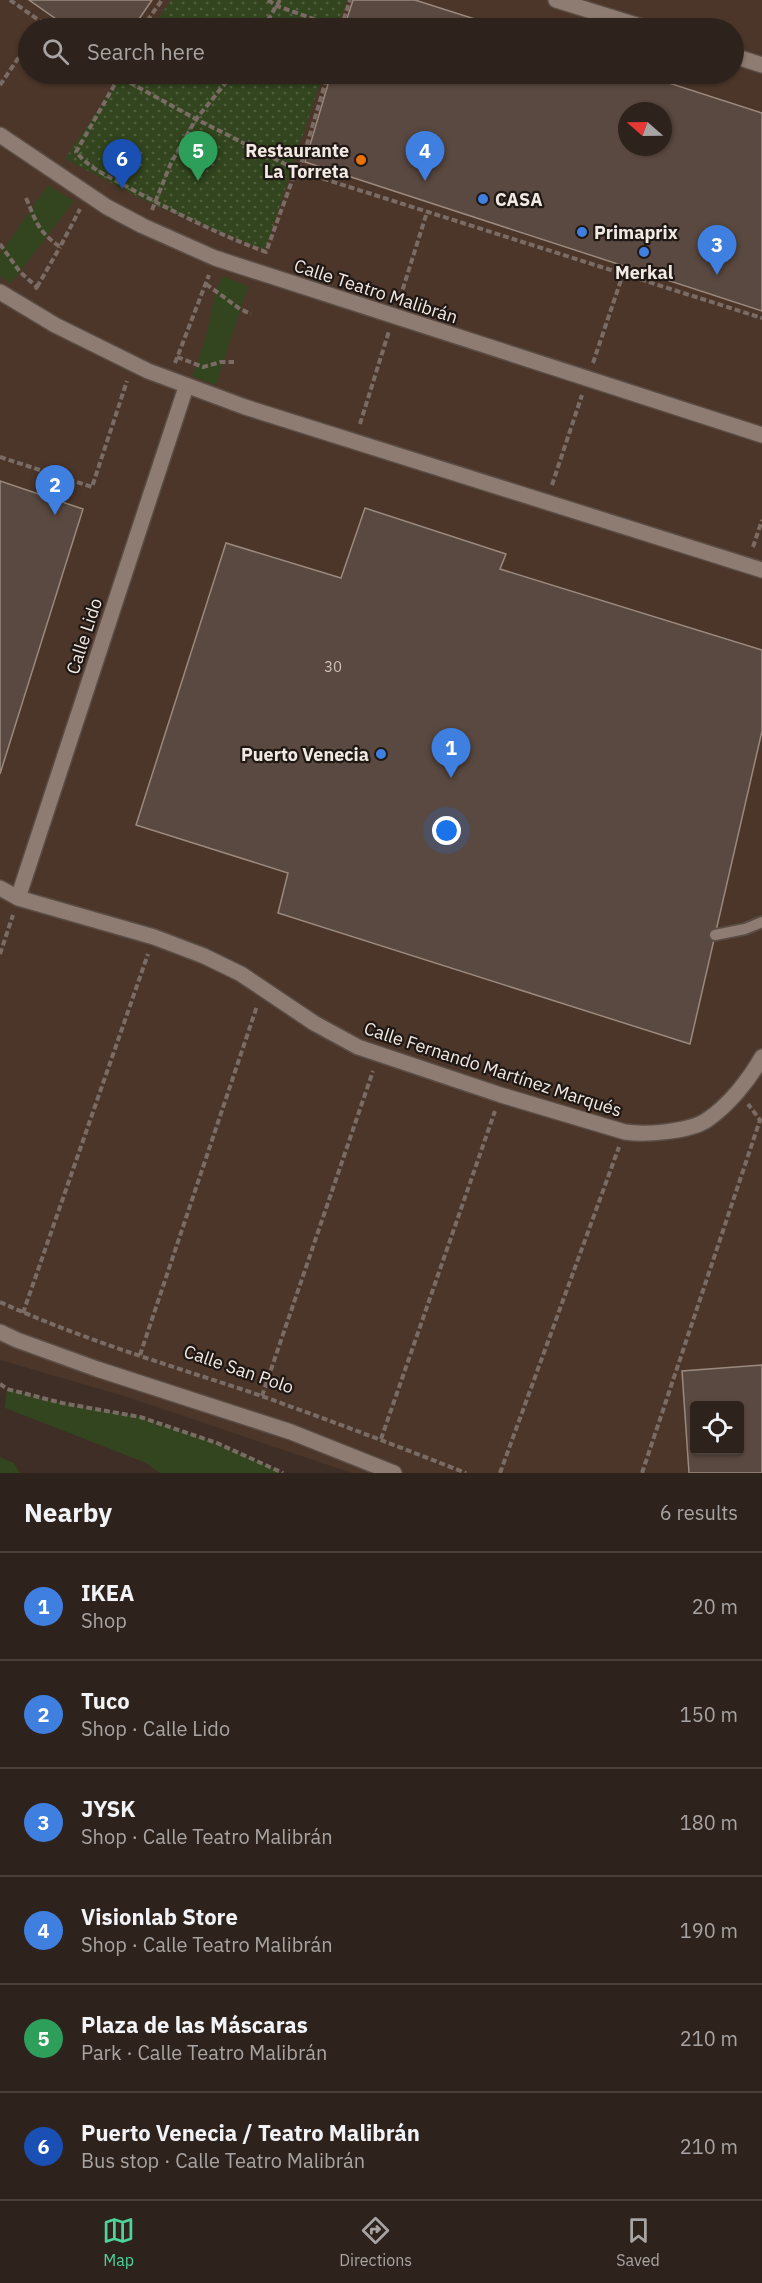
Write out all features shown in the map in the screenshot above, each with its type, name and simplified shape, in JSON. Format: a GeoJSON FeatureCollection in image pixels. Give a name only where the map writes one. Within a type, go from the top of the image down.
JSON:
{"type":"FeatureCollection","features":[{"type":"Feature","properties":{"kind":"street"},"geometry":{"type":"LineString","coordinates":[[556,0],[614,18]]}},
{"type":"Feature","properties":{"kind":"street"},"geometry":{"type":"LineString","coordinates":[[744,59],[762,65]]}},
{"type":"Feature","properties":{"kind":"street","name":"Calle Teatro Malibrán"},"geometry":{"type":"LineString","coordinates":[[0,135],[88,195],[143,226],[215,258],[762,435]]}},
{"type":"Feature","properties":{"kind":"street"},"geometry":{"type":"LineString","coordinates":[[0,292],[55,325],[186,387],[762,570]]}},
{"type":"Feature","properties":{"kind":"street","name":"Calle Lido"},"geometry":{"type":"LineString","coordinates":[[18,898],[186,387]]}},
{"type":"Feature","properties":{"kind":"street","name":"Calle Fernando Martínez Marqués"},"geometry":{"type":"LineString","coordinates":[[0,888],[18,898],[154,937],[204,956],[241,974],[314,1023],[358,1047],[501,1095],[625,1132],[639,1134],[673,1131],[706,1121],[738,1092],[762,1057]]}},
{"type":"Feature","properties":{"kind":"street"},"geometry":{"type":"LineString","coordinates":[[0,1332],[97,1369],[291,1432],[394,1473]]}},
{"type":"Feature","properties":{"kind":"lane"},"geometry":{"type":"LineString","coordinates":[[715,935],[745,929],[762,922]]}},
{"type":"Feature","properties":{"kind":"path"},"geometry":{"type":"LineString","coordinates":[[10,0],[36,18]]}},
{"type":"Feature","properties":{"kind":"path"},"geometry":{"type":"LineString","coordinates":[[149,18],[162,0]]}},
{"type":"Feature","properties":{"kind":"path"},"geometry":{"type":"LineString","coordinates":[[268,0],[277,6],[311,18]]}},
{"type":"Feature","properties":{"kind":"path"},"geometry":{"type":"LineString","coordinates":[[269,18],[280,0]]}},
{"type":"Feature","properties":{"kind":"path"},"geometry":{"type":"LineString","coordinates":[[344,18],[350,0]]}},
{"type":"Feature","properties":{"kind":"path"},"geometry":{"type":"LineString","coordinates":[[0,85],[18,59]]}},
{"type":"Feature","properties":{"kind":"path"},"geometry":{"type":"LineString","coordinates":[[115,84],[76,152],[86,164],[155,204],[224,237],[266,252],[297,171],[325,84]]}},
{"type":"Feature","properties":{"kind":"path"},"geometry":{"type":"LineString","coordinates":[[132,84],[297,171],[762,318]]}},
{"type":"Feature","properties":{"kind":"path"},"geometry":{"type":"LineString","coordinates":[[155,204],[171,163],[195,119],[225,84]]}},
{"type":"Feature","properties":{"kind":"path"},"geometry":{"type":"LineString","coordinates":[[22,307],[60,248],[88,195]]}},
{"type":"Feature","properties":{"kind":"path"},"geometry":{"type":"LineString","coordinates":[[26,198],[37,225],[46,237],[60,248]]}},
{"type":"Feature","properties":{"kind":"path"},"geometry":{"type":"LineString","coordinates":[[0,244],[20,272],[37,287]]}},
{"type":"Feature","properties":{"kind":"path"},"geometry":{"type":"LineString","coordinates":[[168,380],[215,258]]}},
{"type":"Feature","properties":{"kind":"path"},"geometry":{"type":"LineString","coordinates":[[206,284],[240,309],[251,314]]}},
{"type":"Feature","properties":{"kind":"path"},"geometry":{"type":"LineString","coordinates":[[177,357],[202,367],[221,362],[234,362]]}},
{"type":"Feature","properties":{"kind":"path"},"geometry":{"type":"LineString","coordinates":[[0,458],[92,487],[127,380],[136,383]]}},
{"type":"Feature","properties":{"kind":"path"},"geometry":{"type":"LineString","coordinates":[[0,954],[18,898]]}},
{"type":"Feature","properties":{"kind":"path"},"geometry":{"type":"LineString","coordinates":[[24,1313],[154,937]]}},
{"type":"Feature","properties":{"kind":"path"},"geometry":{"type":"LineString","coordinates":[[140,1355],[263,988]]}},
{"type":"Feature","properties":{"kind":"path"},"geometry":{"type":"LineString","coordinates":[[262,1396],[378,1054]]}},
{"type":"Feature","properties":{"kind":"path"},"geometry":{"type":"LineString","coordinates":[[642,1473],[760,1120],[738,1092]]}},
{"type":"Feature","properties":{"kind":"path"},"geometry":{"type":"LineString","coordinates":[[381,1439],[501,1095]]}},
{"type":"Feature","properties":{"kind":"path"},"geometry":{"type":"LineString","coordinates":[[500,1473],[625,1132]]}},
{"type":"Feature","properties":{"kind":"path","name":"Calle San Polo"},"geometry":{"type":"LineString","coordinates":[[0,1302],[40,1321],[262,1396],[466,1473]]}},
{"type":"Feature","properties":{"kind":"path"},"geometry":{"type":"LineString","coordinates":[[0,1384],[7,1389],[62,1403],[140,1417],[217,1443],[283,1473]]}},
{"type":"Feature","properties":{"kind":"shaded area","name":"Puerto Venecia"},"geometry":{"type":"Polygon","coordinates":[[[0,0],[762,0],[762,1473],[352,1473],[124,1396],[0,1360],[0,0]]]}},
{"type":"Feature","properties":{"kind":"green space"},"geometry":{"type":"Polygon","coordinates":[[[171,0],[347,0],[341,18],[159,18],[171,0]]]}},
{"type":"Feature","properties":{"kind":"green space"},"geometry":{"type":"Polygon","coordinates":[[[115,84],[320,84],[265,250],[150,203],[65,159],[115,84]]]}},
{"type":"Feature","properties":{"kind":"green space"},"geometry":{"type":"Polygon","coordinates":[[[48,185],[74,201],[11,283],[0,276],[0,254],[48,185]]]}},
{"type":"Feature","properties":{"kind":"green space"},"geometry":{"type":"Polygon","coordinates":[[[223,276],[248,286],[216,385],[192,376],[205,341],[216,290],[223,276]]]}},
{"type":"Feature","properties":{"kind":"green space"},"geometry":{"type":"Polygon","coordinates":[[[7,1389],[62,1403],[140,1417],[217,1443],[283,1473],[160,1473],[146,1463],[5,1408],[7,1389]]]}},
{"type":"Feature","properties":{"kind":"green space"},"geometry":{"type":"Polygon","coordinates":[[[0,1457],[14,1463],[20,1473],[0,1473],[0,1457]]]}},
{"type":"Feature","properties":{"kind":"building"},"geometry":{"type":"Polygon","coordinates":[[[29,0],[152,0],[140,18],[55,18],[29,0]]]}},
{"type":"Feature","properties":{"kind":"building"},"geometry":{"type":"Polygon","coordinates":[[[353,0],[415,0],[472,18],[347,18],[353,0]]]}},
{"type":"Feature","properties":{"kind":"building"},"geometry":{"type":"Polygon","coordinates":[[[328,84],[672,84],[762,113],[762,311],[305,162],[328,84]]]}},
{"type":"Feature","properties":{"kind":"building"},"geometry":{"type":"Polygon","coordinates":[[[0,481],[83,509],[0,774],[0,481]]]}},
{"type":"Feature","properties":{"kind":"building"},"geometry":{"type":"Polygon","coordinates":[[[365,508],[506,554],[500,569],[762,650],[762,731],[690,1044],[278,913],[288,873],[136,825],[226,543],[341,578],[365,508]]]}},
{"type":"Feature","properties":{"kind":"building"},"geometry":{"type":"Polygon","coordinates":[[[762,1365],[762,1473],[689,1473],[682,1371],[762,1365]]]}},
{"type":"Feature","properties":{"kind":"place","name":"Restaurante La Torreta"},"geometry":{"type":"Point","coordinates":[361,160]}},
{"type":"Feature","properties":{"kind":"place","name":"Plaza de las Máscaras"},"geometry":{"type":"Point","coordinates":[198,181]}},
{"type":"Feature","properties":{"kind":"place","name":"Visionlab Store"},"geometry":{"type":"Point","coordinates":[425,181]}},
{"type":"Feature","properties":{"kind":"place","name":"Puerto Venecia / Teatro Malibrán"},"geometry":{"type":"Point","coordinates":[122,189]}},
{"type":"Feature","properties":{"kind":"place","name":"CASA"},"geometry":{"type":"Point","coordinates":[483,199]}},
{"type":"Feature","properties":{"kind":"place","name":"Primaprix"},"geometry":{"type":"Point","coordinates":[582,232]}},
{"type":"Feature","properties":{"kind":"place","name":"Merkal"},"geometry":{"type":"Point","coordinates":[644,252]}},
{"type":"Feature","properties":{"kind":"place","name":"JYSK"},"geometry":{"type":"Point","coordinates":[717,275]}},
{"type":"Feature","properties":{"kind":"place","name":"Tuco"},"geometry":{"type":"Point","coordinates":[55,515]}},
{"type":"Feature","properties":{"kind":"place","name":"Puerto Venecia"},"geometry":{"type":"Point","coordinates":[381,754]}},
{"type":"Feature","properties":{"kind":"place","name":"IKEA"},"geometry":{"type":"Point","coordinates":[451,778]}}]}
